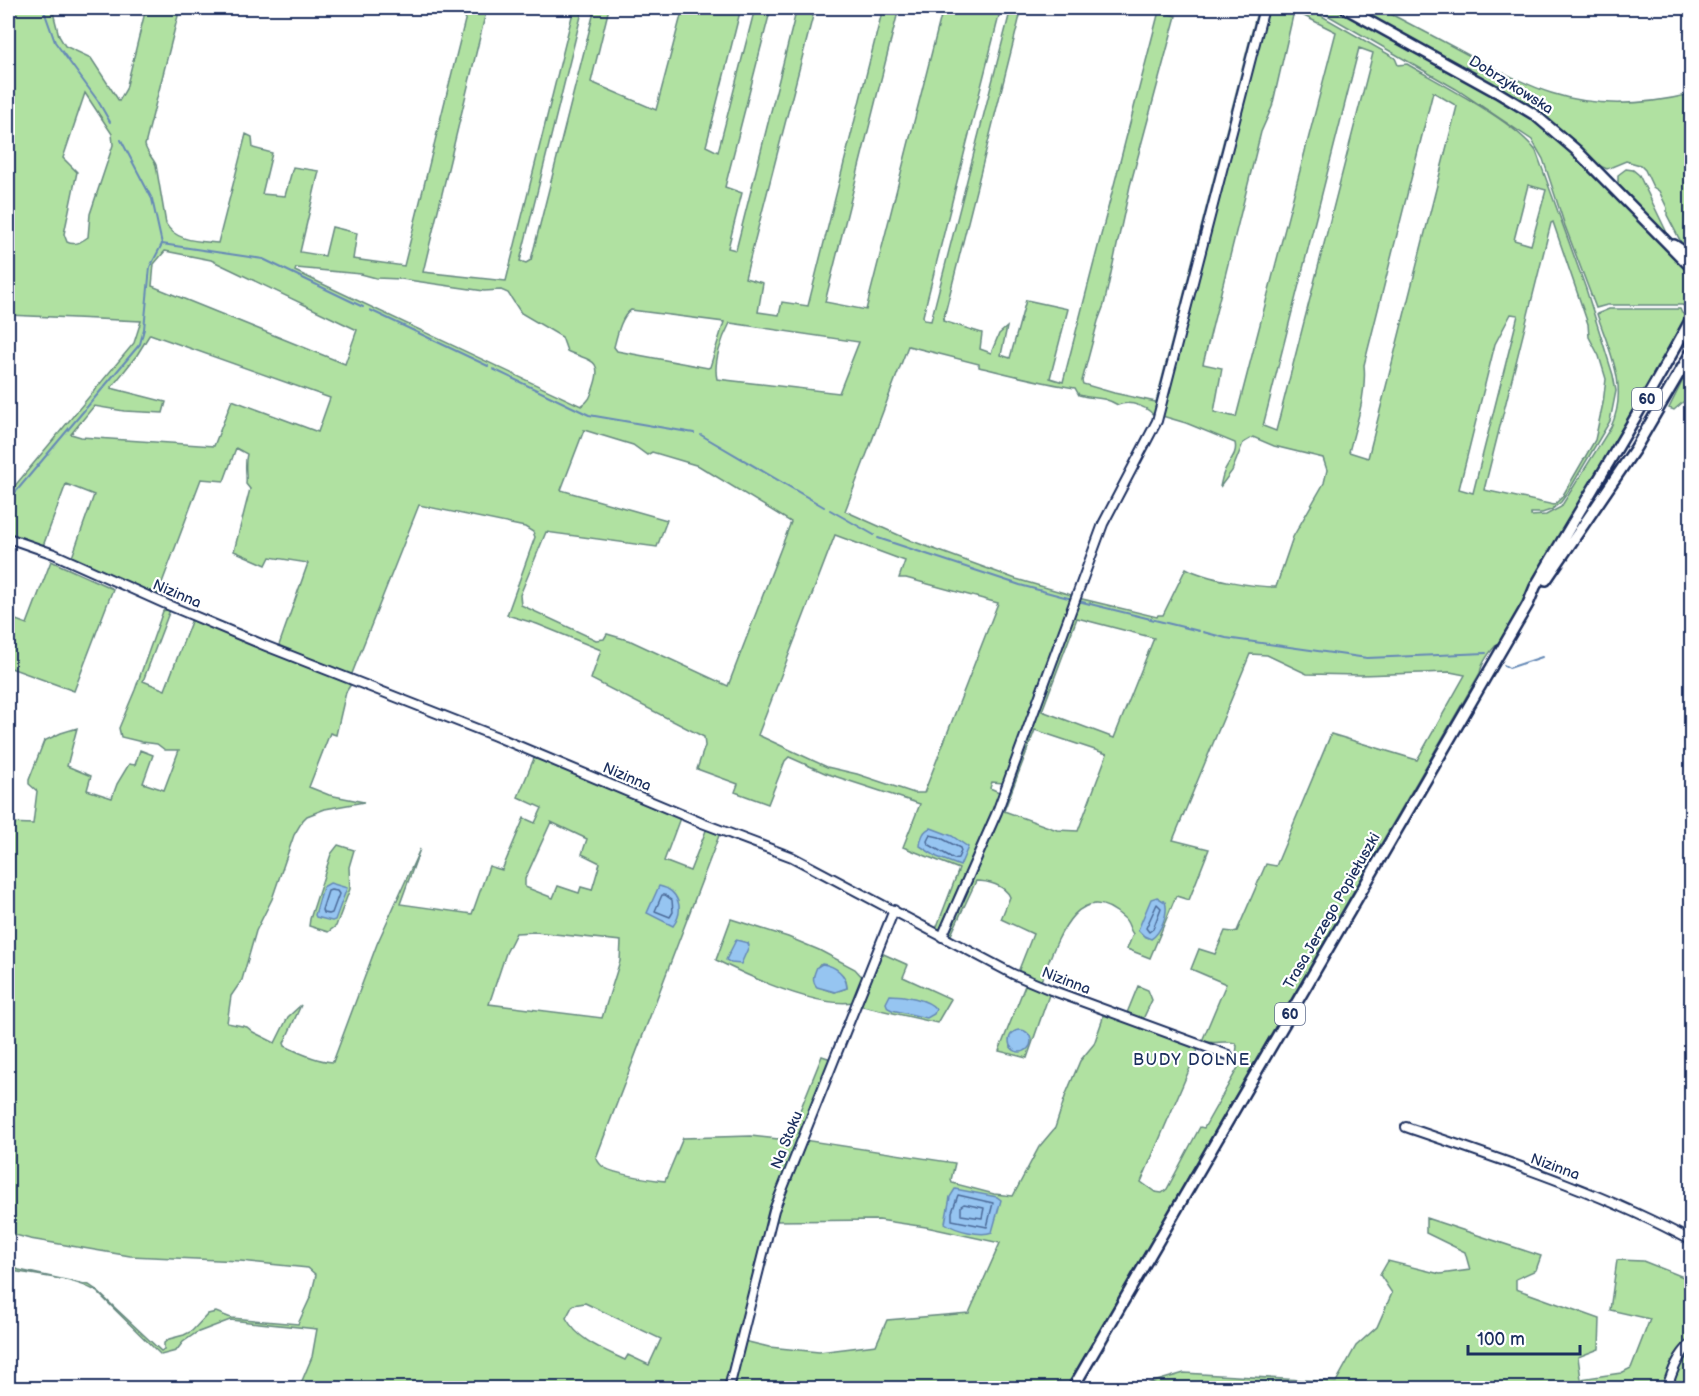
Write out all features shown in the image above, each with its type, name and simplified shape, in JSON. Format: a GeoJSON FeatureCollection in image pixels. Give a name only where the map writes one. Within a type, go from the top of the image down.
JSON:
{"type":"FeatureCollection","features":[{"type":"Feature","properties":{"kind":"main road","name":"Dobrzykowska"},"geometry":{"type":"LineString","coordinates":[[1345,8],[1490,87],[1535,115],[1576,150],[1692,268]]}},
{"type":"Feature","properties":{"kind":"main road","name":"Dobrzykowska"},"geometry":{"type":"LineString","coordinates":[[1667,241],[1692,257]]}},
{"type":"Feature","properties":{"kind":"main road","name":"Trasa Jerzego Popiełuszki"},"geometry":{"type":"LineString","coordinates":[[1073,1389],[1528,604],[1535,587],[1658,380],[1692,317]]}},
{"type":"Feature","properties":{"kind":"main road","name":"Trasa Jerzego Popiełuszki"},"geometry":{"type":"LineString","coordinates":[[1528,604],[1635,449],[1692,351]]}},
{"type":"Feature","properties":{"kind":"street"},"geometry":{"type":"LineString","coordinates":[[942,937],[1002,797],[1103,524],[1157,422],[1264,8]]}},
{"type":"Feature","properties":{"kind":"street","name":"Nizinna"},"geometry":{"type":"LineString","coordinates":[[8,538],[54,554],[266,646],[495,736],[702,823],[792,857],[988,962],[1040,985],[1228,1055]]}},
{"type":"Feature","properties":{"kind":"street","name":"Na Stoku"},"geometry":{"type":"LineString","coordinates":[[729,1389],[774,1210],[894,910]]}},
{"type":"Feature","properties":{"kind":"street","name":"Nizinna"},"geometry":{"type":"LineString","coordinates":[[1406,1127],[1585,1192],[1646,1217],[1692,1241]]}},
{"type":"Feature","properties":{"kind":"street"},"geometry":{"type":"LineString","coordinates":[[1667,1389],[1673,1368],[1686,1347],[1692,1343]]}},
{"type":"Feature","properties":{"kind":"green space"},"geometry":{"type":"Polygon","coordinates":[[[8,8],[52,8],[59,36],[65,46],[91,58],[119,101],[126,89],[146,8],[180,8],[145,145],[156,165],[166,224],[176,234],[189,240],[218,243],[246,134],[252,137],[253,148],[272,153],[262,194],[285,196],[293,167],[319,171],[300,252],[325,256],[332,227],[357,233],[353,259],[404,266],[468,8],[487,8],[423,272],[506,281],[574,8],[583,8],[520,261],[526,263],[531,260],[595,8],[609,8],[591,82],[656,110],[683,8],[741,8],[706,146],[718,152],[755,8],[771,8],[725,187],[742,193],[728,248],[736,250],[797,8],[815,8],[745,278],[763,283],[758,312],[779,315],[782,302],[808,306],[883,8],[899,8],[825,302],[866,310],[943,8],[1001,8],[923,316],[924,320],[931,321],[1011,8],[1022,8],[943,321],[982,333],[980,349],[991,353],[999,334],[1007,327],[1001,355],[1010,358],[1026,300],[1068,309],[1050,378],[1063,382],[1159,11],[1176,16],[1130,186],[1104,305],[1082,381],[1083,384],[1114,393],[1156,402],[1258,8],[1262,8],[1156,419],[1149,411],[1139,406],[1128,403],[1118,405],[1102,399],[1079,395],[1075,388],[979,367],[979,364],[908,346],[845,511],[912,541],[1016,579],[1075,596],[1003,783],[992,782],[990,788],[999,792],[1000,796],[942,929],[936,929],[959,869],[903,847],[920,804],[825,773],[789,757],[785,761],[768,804],[735,792],[738,784],[697,769],[705,746],[704,737],[591,679],[601,650],[537,624],[507,615],[535,537],[533,532],[525,527],[419,505],[351,676],[278,648],[308,563],[270,557],[266,565],[234,551],[250,489],[246,484],[247,454],[236,448],[224,481],[201,479],[157,596],[72,557],[94,495],[66,484],[43,546],[8,535],[8,494],[134,343],[141,321],[8,315],[8,8]],[[85,93],[63,158],[77,172],[64,234],[67,242],[73,244],[88,237],[90,214],[113,145],[112,134],[85,93]],[[165,251],[154,264],[152,286],[345,364],[357,330],[211,260],[165,251]],[[296,268],[295,271],[581,406],[592,392],[597,377],[595,365],[592,361],[567,351],[562,337],[521,313],[508,293],[501,290],[484,291],[401,279],[376,278],[361,274],[296,268]],[[631,310],[625,317],[614,347],[617,351],[708,368],[724,322],[631,310]],[[730,323],[717,358],[717,379],[839,393],[859,342],[730,323]],[[150,334],[111,388],[166,402],[163,413],[124,411],[94,406],[71,434],[81,437],[214,446],[232,400],[318,432],[330,398],[150,334]],[[584,430],[561,490],[667,520],[657,547],[546,532],[520,595],[521,605],[596,640],[604,639],[607,634],[631,641],[728,686],[791,522],[699,466],[652,452],[647,455],[633,445],[584,430]],[[835,535],[758,735],[827,767],[857,774],[914,793],[924,793],[998,603],[899,578],[905,561],[835,535]]]}},
{"type":"Feature","properties":{"kind":"green space"},"geometry":{"type":"Polygon","coordinates":[[[1268,8],[1308,8],[1395,58],[1398,65],[1407,64],[1476,104],[1526,139],[1536,151],[1586,289],[1616,391],[1610,421],[1568,492],[1551,510],[1531,513],[1531,516],[1546,515],[1561,507],[1611,427],[1616,412],[1618,384],[1616,370],[1597,314],[1609,309],[1680,309],[1686,316],[1501,640],[1485,659],[1480,673],[1066,1388],[732,1388],[744,1341],[769,1347],[819,1352],[876,1345],[887,1320],[969,1313],[1000,1243],[926,1227],[879,1220],[774,1221],[804,1140],[955,1163],[952,1183],[994,1194],[1013,1196],[1039,1147],[1055,1128],[1080,1061],[1094,1044],[1102,1021],[1101,1012],[1199,1047],[1141,1182],[1155,1192],[1162,1193],[1167,1189],[1200,1127],[1204,1128],[1240,1064],[1228,1059],[1236,1056],[1235,1043],[1202,1041],[1226,984],[1191,969],[1199,949],[1215,954],[1225,931],[1237,931],[1266,864],[1276,866],[1331,734],[1417,760],[1465,675],[1450,672],[1307,674],[1267,655],[1250,654],[1173,840],[1209,849],[1189,900],[1176,896],[1150,958],[1127,949],[1133,934],[1124,918],[1107,906],[1093,904],[1080,909],[1070,920],[1053,950],[1041,981],[1018,972],[1033,934],[1001,919],[1010,897],[1008,893],[1000,887],[980,881],[976,881],[950,937],[948,929],[1078,598],[1157,617],[1163,615],[1186,568],[1205,576],[1230,582],[1276,587],[1293,537],[1324,483],[1327,470],[1323,458],[1274,446],[1253,437],[1243,443],[1232,471],[1220,487],[1224,472],[1234,455],[1235,443],[1162,416],[1268,8]],[[1294,11],[1272,107],[1261,132],[1203,364],[1222,368],[1214,412],[1236,417],[1336,32],[1294,11]],[[1359,48],[1263,426],[1276,431],[1373,53],[1359,48]],[[1433,92],[1364,365],[1365,376],[1360,409],[1349,452],[1368,458],[1457,106],[1433,92]],[[1528,185],[1514,240],[1531,245],[1546,190],[1528,185]],[[1553,222],[1551,223],[1484,490],[1554,505],[1562,497],[1595,440],[1606,379],[1599,356],[1589,337],[1588,324],[1553,222]],[[1511,314],[1495,344],[1459,489],[1473,493],[1518,315],[1511,314]],[[1077,618],[1042,711],[1114,738],[1154,638],[1077,618]],[[1035,730],[1004,811],[1057,830],[1078,831],[1107,754],[1035,730]]]}},
{"type":"Feature","properties":{"kind":"green space"},"geometry":{"type":"Polygon","coordinates":[[[1315,8],[1336,8],[1525,113],[1548,131],[1612,189],[1692,272],[1691,309],[1682,305],[1607,305],[1596,308],[1543,159],[1532,140],[1456,89],[1315,8]]]}},
{"type":"Feature","properties":{"kind":"green space"},"geometry":{"type":"Polygon","coordinates":[[[1355,8],[1379,8],[1511,76],[1568,98],[1621,103],[1656,101],[1691,94],[1691,254],[1683,246],[1667,215],[1667,208],[1659,191],[1653,187],[1640,165],[1626,161],[1607,169],[1598,165],[1565,133],[1523,101],[1355,8]]]}},
{"type":"Feature","properties":{"kind":"green space"},"geometry":{"type":"Polygon","coordinates":[[[1626,169],[1633,170],[1639,175],[1669,237],[1618,184],[1618,175],[1626,169]]]}},
{"type":"Feature","properties":{"kind":"green space"},"geometry":{"type":"Polygon","coordinates":[[[1691,364],[1691,395],[1674,410],[1669,408],[1691,364]]]}},
{"type":"Feature","properties":{"kind":"green space"},"geometry":{"type":"Polygon","coordinates":[[[51,561],[113,589],[74,691],[8,667],[8,617],[27,624],[51,561]]]}},
{"type":"Feature","properties":{"kind":"green space"},"geometry":{"type":"Polygon","coordinates":[[[170,610],[143,681],[165,690],[192,619],[351,684],[346,692],[336,735],[330,733],[309,787],[329,795],[364,802],[325,809],[303,820],[294,835],[272,899],[256,931],[242,980],[231,996],[227,1023],[247,1027],[275,1043],[288,1017],[301,1005],[284,1043],[285,1046],[302,1054],[333,1062],[377,944],[420,849],[400,904],[472,914],[489,866],[502,870],[524,818],[535,823],[542,808],[518,797],[535,756],[680,818],[664,861],[690,871],[707,828],[720,833],[596,1158],[602,1166],[614,1172],[665,1181],[683,1138],[751,1136],[788,1140],[822,1056],[831,1059],[771,1210],[726,1388],[299,1388],[312,1357],[317,1329],[230,1320],[196,1333],[183,1342],[176,1351],[161,1355],[96,1291],[56,1278],[13,1271],[8,1273],[8,1265],[19,1270],[89,1285],[95,1289],[161,1351],[164,1349],[164,1343],[169,1339],[192,1331],[208,1314],[216,1312],[231,1318],[298,1324],[311,1296],[316,1275],[308,1268],[240,1261],[130,1256],[30,1239],[8,1233],[8,823],[33,824],[37,791],[29,784],[29,780],[44,741],[77,728],[67,766],[91,776],[87,790],[112,798],[129,764],[135,765],[140,750],[153,755],[143,783],[164,790],[179,750],[165,750],[157,744],[121,737],[119,728],[163,611],[170,610]],[[551,822],[525,879],[525,887],[553,898],[558,886],[579,893],[581,887],[592,890],[600,863],[582,854],[587,839],[551,822]],[[535,932],[516,933],[506,953],[489,1004],[602,1018],[620,961],[621,941],[535,932]],[[585,1303],[573,1305],[566,1318],[577,1333],[625,1360],[628,1355],[649,1365],[661,1339],[585,1303]]]}},
{"type":"Feature","properties":{"kind":"green space"},"geometry":{"type":"Polygon","coordinates":[[[338,845],[354,850],[349,867],[350,889],[336,926],[328,932],[309,926],[331,854],[338,845]]]}},
{"type":"Feature","properties":{"kind":"green space"},"geometry":{"type":"Polygon","coordinates":[[[731,919],[788,937],[819,950],[855,969],[864,979],[854,1002],[839,1003],[784,990],[716,960],[731,919]],[[819,965],[814,976],[824,989],[835,992],[847,988],[842,974],[819,965]]]}},
{"type":"Feature","properties":{"kind":"green space"},"geometry":{"type":"Polygon","coordinates":[[[879,952],[908,965],[903,977],[951,999],[937,1023],[858,1005],[879,952]]]}},
{"type":"Feature","properties":{"kind":"green space"},"geometry":{"type":"Polygon","coordinates":[[[1026,983],[1050,992],[1027,1058],[999,1051],[1026,983]]]}},
{"type":"Feature","properties":{"kind":"green space"},"geometry":{"type":"Polygon","coordinates":[[[1138,986],[1148,990],[1152,1000],[1143,1019],[1127,1013],[1138,986]]]}},
{"type":"Feature","properties":{"kind":"green space"},"geometry":{"type":"Polygon","coordinates":[[[1426,1218],[1541,1256],[1536,1270],[1516,1279],[1516,1289],[1600,1319],[1599,1349],[1578,1357],[1581,1379],[1621,1373],[1631,1368],[1650,1319],[1610,1310],[1617,1260],[1643,1261],[1691,1280],[1691,1388],[1133,1388],[1184,1373],[1336,1382],[1356,1346],[1377,1327],[1392,1293],[1380,1275],[1388,1261],[1440,1274],[1470,1270],[1465,1252],[1426,1233],[1426,1218]]]}},
{"type":"Feature","properties":{"kind":"water"},"geometry":{"type":"Polygon","coordinates":[[[931,828],[952,836],[968,847],[960,866],[937,857],[920,846],[926,830],[931,828]]]}},
{"type":"Feature","properties":{"kind":"water"},"geometry":{"type":"Polygon","coordinates":[[[330,883],[347,888],[335,920],[332,921],[315,915],[323,887],[330,883]]]}},
{"type":"Feature","properties":{"kind":"water"},"geometry":{"type":"Polygon","coordinates":[[[659,886],[666,888],[678,901],[679,914],[673,926],[647,913],[659,886]]]}},
{"type":"Feature","properties":{"kind":"water"},"geometry":{"type":"Polygon","coordinates":[[[1157,897],[1165,902],[1166,911],[1161,927],[1151,939],[1138,930],[1151,899],[1157,897]]]}},
{"type":"Feature","properties":{"kind":"water"},"geometry":{"type":"Polygon","coordinates":[[[736,940],[748,943],[749,946],[741,964],[726,960],[736,940]]]}},
{"type":"Feature","properties":{"kind":"water"},"geometry":{"type":"Polygon","coordinates":[[[822,964],[839,972],[845,979],[847,988],[835,992],[817,987],[814,975],[817,967],[822,964]]]}},
{"type":"Feature","properties":{"kind":"water"},"geometry":{"type":"Polygon","coordinates":[[[890,995],[921,1000],[936,1009],[934,1014],[927,1018],[892,1010],[886,1003],[890,995]]]}},
{"type":"Feature","properties":{"kind":"water"},"geometry":{"type":"Polygon","coordinates":[[[1020,1030],[1030,1037],[1031,1041],[1024,1051],[1020,1052],[1010,1045],[1009,1041],[1016,1031],[1020,1030]]]}},
{"type":"Feature","properties":{"kind":"water"},"geometry":{"type":"Polygon","coordinates":[[[955,1189],[997,1197],[1001,1200],[992,1232],[981,1234],[968,1232],[945,1223],[950,1197],[955,1189]]]}},
{"type":"Feature","properties":{"kind":"waterway"},"geometry":{"type":"LineString","coordinates":[[43,8],[55,42],[98,101],[110,122]]}},
{"type":"Feature","properties":{"kind":"waterway"},"geometry":{"type":"LineString","coordinates":[[121,140],[152,199],[162,244],[263,259],[363,307]]}},
{"type":"Feature","properties":{"kind":"waterway"},"geometry":{"type":"LineString","coordinates":[[8,501],[140,344],[144,329],[150,267],[162,244]]}},
{"type":"Feature","properties":{"kind":"waterway"},"geometry":{"type":"LineString","coordinates":[[370,310],[488,366]]}},
{"type":"Feature","properties":{"kind":"waterway"},"geometry":{"type":"LineString","coordinates":[[493,369],[589,415],[694,433]]}},
{"type":"Feature","properties":{"kind":"waterway"},"geometry":{"type":"LineString","coordinates":[[701,435],[824,507]]}},
{"type":"Feature","properties":{"kind":"waterway"},"geometry":{"type":"LineString","coordinates":[[830,510],[874,535]]}},
{"type":"Feature","properties":{"kind":"waterway"},"geometry":{"type":"LineString","coordinates":[[878,538],[1020,585],[1072,599]]}},
{"type":"Feature","properties":{"kind":"waterway"},"geometry":{"type":"LineString","coordinates":[[1078,601],[1199,631]]}},
{"type":"Feature","properties":{"kind":"waterway"},"geometry":{"type":"LineString","coordinates":[[1203,632],[1226,638],[1367,658],[1486,653]]}},
{"type":"Feature","properties":{"kind":"waterway"},"geometry":{"type":"LineString","coordinates":[[1504,665],[1509,668],[1542,657]]}},
{"type":"Feature","properties":{"kind":"district","name":"BUDY DOLNE"},"geometry":{"type":"Point","coordinates":[1192,1060]}}]}
